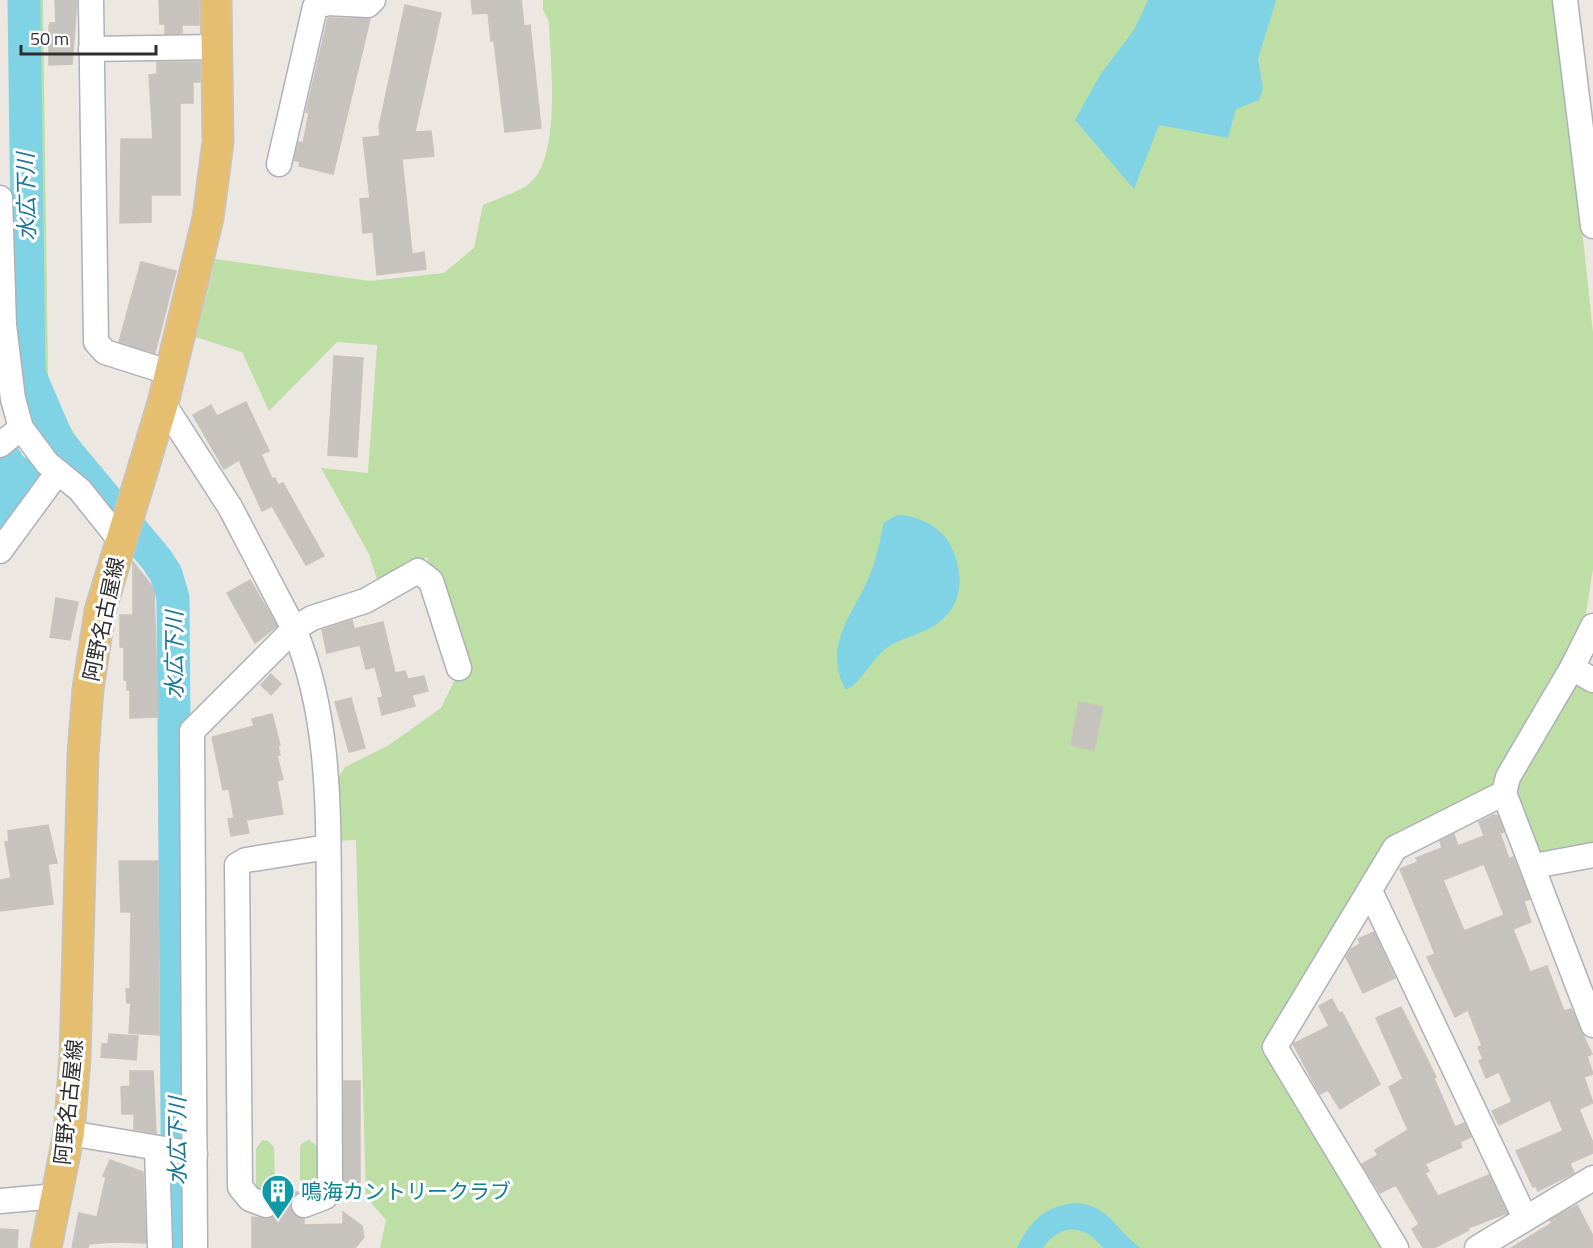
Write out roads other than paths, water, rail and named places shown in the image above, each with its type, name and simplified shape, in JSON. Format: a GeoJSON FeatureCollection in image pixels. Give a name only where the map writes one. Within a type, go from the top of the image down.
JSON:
{"type":"FeatureCollection","features":[{"type":"Feature","properties":{"kind":"main road","name":"阿野名古屋線"},"geometry":{"type":"LineString","coordinates":[[46,1248],[69,1133],[75,1058],[83,754],[88,689],[100,611],[163,404],[190,300],[212,195],[218,142],[216,0]]}},
{"type":"Feature","properties":{"kind":"street"},"geometry":{"type":"LineString","coordinates":[[91,0],[96,342],[105,352],[171,373]]}},
{"type":"Feature","properties":{"kind":"street"},"geometry":{"type":"LineString","coordinates":[[279,164],[315,7],[327,3],[368,4],[373,0]]}},
{"type":"Feature","properties":{"kind":"street"},"geometry":{"type":"LineString","coordinates":[[1565,0],[1593,226]]}},
{"type":"Feature","properties":{"kind":"street"},"geometry":{"type":"LineString","coordinates":[[91,49],[216,48]]}},
{"type":"Feature","properties":{"kind":"street"},"geometry":{"type":"LineString","coordinates":[[0,198],[2,326],[13,399],[21,428],[37,452],[124,528]]}},
{"type":"Feature","properties":{"kind":"street"},"geometry":{"type":"LineString","coordinates":[[163,404],[230,507],[294,629],[308,661],[321,724],[326,763],[328,847],[330,1182],[325,1197],[304,1204]]}},
{"type":"Feature","properties":{"kind":"street"},"geometry":{"type":"LineString","coordinates":[[0,445],[21,428]]}},
{"type":"Feature","properties":{"kind":"street"},"geometry":{"type":"LineString","coordinates":[[0,550],[58,472]]}},
{"type":"Feature","properties":{"kind":"street"},"geometry":{"type":"LineString","coordinates":[[195,1248],[192,1154],[192,731],[294,629],[312,618],[365,601],[418,572],[431,581],[459,668]]}},
{"type":"Feature","properties":{"kind":"street"},"geometry":{"type":"LineString","coordinates":[[1593,626],[1592,633],[1508,777],[1504,794],[1534,866],[1593,1024]]}},
{"type":"Feature","properties":{"kind":"street"},"geometry":{"type":"LineString","coordinates":[[1572,668],[1593,680]]}},
{"type":"Feature","properties":{"kind":"street"},"geometry":{"type":"LineString","coordinates":[[1396,1248],[1275,1047],[1395,848],[1504,794]]}},
{"type":"Feature","properties":{"kind":"street"},"geometry":{"type":"LineString","coordinates":[[266,1205],[249,1199],[240,1188],[237,865],[246,860],[328,847]]}},
{"type":"Feature","properties":{"kind":"street"},"geometry":{"type":"LineString","coordinates":[[1534,866],[1593,855]]}},
{"type":"Feature","properties":{"kind":"street"},"geometry":{"type":"LineString","coordinates":[[1370,891],[1525,1218]]}},
{"type":"Feature","properties":{"kind":"street"},"geometry":{"type":"LineString","coordinates":[[69,1133],[192,1154]]}},
{"type":"Feature","properties":{"kind":"street"},"geometry":{"type":"LineString","coordinates":[[160,1248],[161,1150]]}},
{"type":"Feature","properties":{"kind":"street"},"geometry":{"type":"LineString","coordinates":[[1477,1248],[1525,1218],[1590,1187]]}},
{"type":"Feature","properties":{"kind":"street"},"geometry":{"type":"LineString","coordinates":[[0,1201],[57,1196]]}},
{"type":"Feature","properties":{"kind":"water"},"geometry":{"type":"Polygon","coordinates":[[[1148,0],[1276,0],[1258,59],[1263,88],[1259,100],[1236,109],[1228,138],[1159,125],[1134,189],[1075,120],[1100,75],[1134,30],[1148,0]]]}},
{"type":"Feature","properties":{"kind":"water"},"geometry":{"type":"Polygon","coordinates":[[[14,442],[23,456],[47,474],[0,537],[0,453],[14,442]]]}},
{"type":"Feature","properties":{"kind":"water"},"geometry":{"type":"Polygon","coordinates":[[[897,515],[926,522],[944,535],[957,562],[960,585],[958,595],[954,606],[938,623],[888,647],[846,690],[839,674],[838,645],[848,618],[872,570],[884,523],[897,515]]]}},
{"type":"Feature","properties":{"kind":"water"},"geometry":{"type":"Polygon","coordinates":[[[1075,1203],[1096,1208],[1104,1213],[1141,1248],[1103,1248],[1089,1235],[1073,1230],[1057,1234],[1043,1248],[1017,1248],[1027,1230],[1040,1216],[1055,1208],[1075,1203]]]}},
{"type":"Feature","properties":{"kind":"waterway","name":"水広下川"},"geometry":{"type":"LineString","coordinates":[[24,0],[29,373],[58,441],[157,560],[166,574],[173,598],[178,1248]]}},
{"type":"Feature","properties":{"kind":"tunnel"},"geometry":{"type":"LineString","coordinates":[[266,1205],[304,1205]]}},
{"type":"Feature","properties":{"kind":"place","name":"鳴海カントリークラブ"},"geometry":{"type":"Point","coordinates":[278,1220]}}]}
